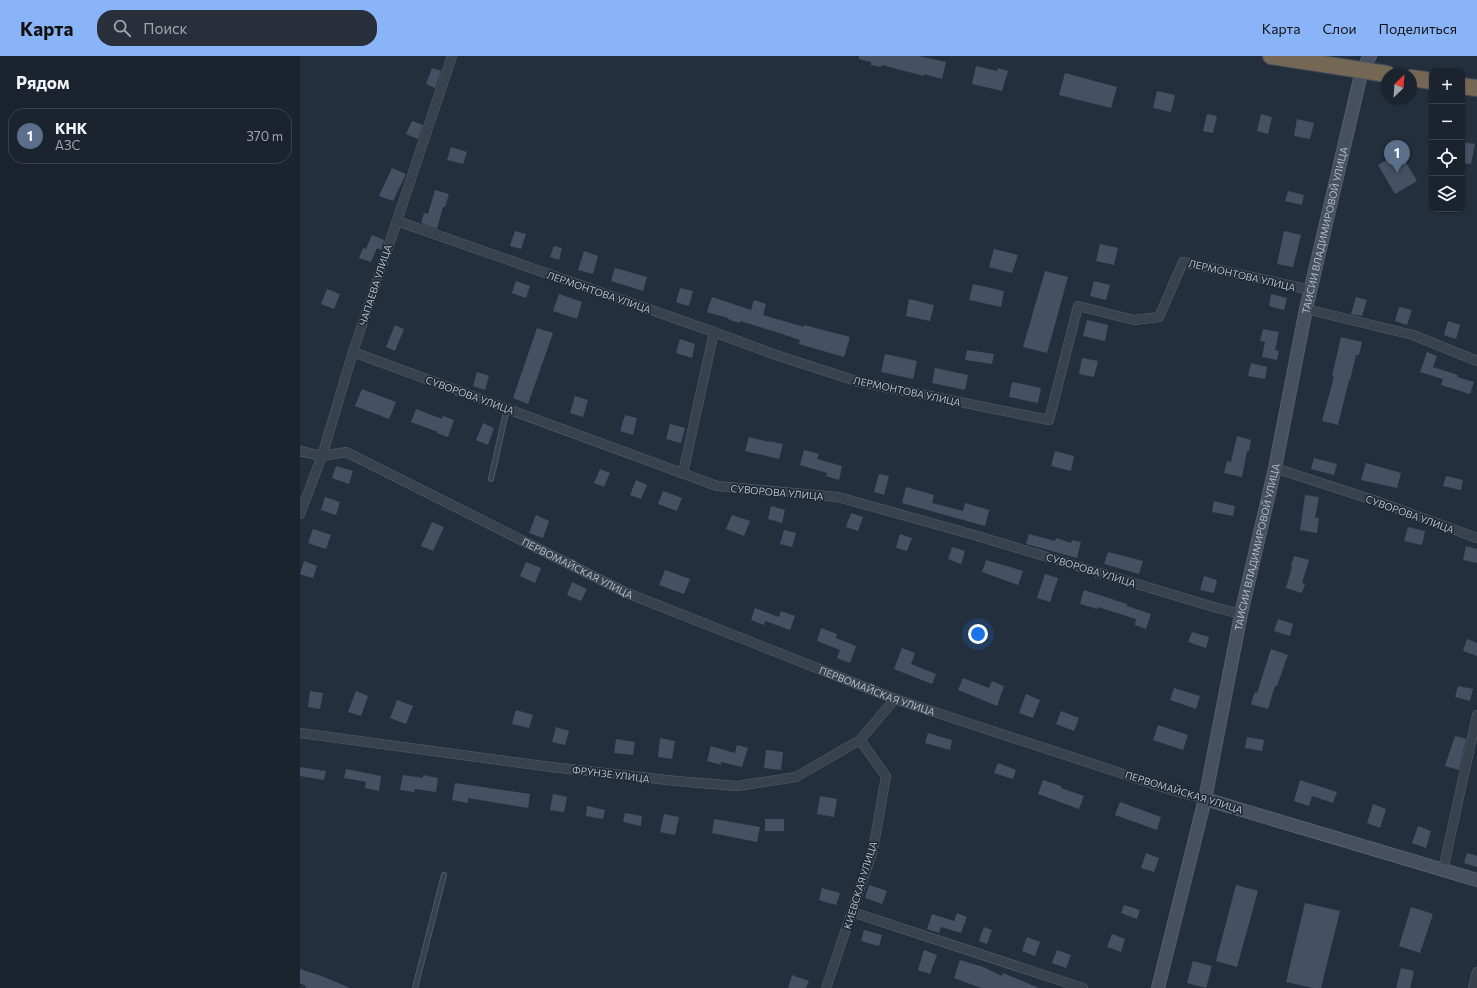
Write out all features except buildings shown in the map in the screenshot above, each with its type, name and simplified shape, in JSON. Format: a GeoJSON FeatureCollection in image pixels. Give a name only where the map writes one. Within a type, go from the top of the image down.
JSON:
{"type":"FeatureCollection","features":[{"type":"Feature","properties":{"kind":"highway"},"geometry":{"type":"LineString","coordinates":[[1271,56],[1381,73]]}},
{"type":"Feature","properties":{"kind":"highway"},"geometry":{"type":"LineString","coordinates":[[1417,79],[1429,81]]}},
{"type":"Feature","properties":{"kind":"highway"},"geometry":{"type":"LineString","coordinates":[[1465,86],[1477,88]]}},
{"type":"Feature","properties":{"kind":"street","name":"ЧАПАЕВА УЛИЦА"},"geometry":{"type":"LineString","coordinates":[[300,514],[322,456],[353,352],[452,56]]}},
{"type":"Feature","properties":{"kind":"street"},"geometry":{"type":"LineString","coordinates":[[1362,70],[1370,56]]}},
{"type":"Feature","properties":{"kind":"street","name":"ТАИСИИ ВЛАДИМИРОВОЙ УЛИЦА"},"geometry":{"type":"LineString","coordinates":[[1158,988],[1205,799],[1241,614],[1275,468],[1306,309],[1362,70]]}},
{"type":"Feature","properties":{"kind":"street","name":"ЛЕРМОНТОВА УЛИЦА"},"geometry":{"type":"LineString","coordinates":[[397,221],[774,354],[856,381],[1049,420],[1078,306],[1134,320],[1159,317],[1182,262],[1311,290]]}},
{"type":"Feature","properties":{"kind":"street"},"geometry":{"type":"LineString","coordinates":[[1306,309],[1413,335],[1477,361]]}},
{"type":"Feature","properties":{"kind":"street"},"geometry":{"type":"LineString","coordinates":[[683,473],[714,332]]}},
{"type":"Feature","properties":{"kind":"street","name":"СУВОРОВА УЛИЦА"},"geometry":{"type":"LineString","coordinates":[[353,352],[717,486],[838,497],[982,537],[1241,614]]}},
{"type":"Feature","properties":{"kind":"street","name":"ПЕРВОМАЙСКАЯ УЛИЦА"},"geometry":{"type":"LineString","coordinates":[[300,451],[322,456],[346,452],[627,593],[895,699],[1176,791],[1477,880]]}},
{"type":"Feature","properties":{"kind":"street","name":"СУВОРОВА УЛИЦА"},"geometry":{"type":"LineString","coordinates":[[1275,468],[1477,538]]}},
{"type":"Feature","properties":{"kind":"street","name":"ФРУНЗЕ УЛИЦА"},"geometry":{"type":"LineString","coordinates":[[300,733],[551,767],[676,781],[737,786],[796,777],[860,740],[895,699]]}},
{"type":"Feature","properties":{"kind":"street"},"geometry":{"type":"LineString","coordinates":[[1443,870],[1477,715]]}},
{"type":"Feature","properties":{"kind":"street","name":"КИЕВСКАЯ УЛИЦА"},"geometry":{"type":"LineString","coordinates":[[826,988],[872,850],[886,776],[860,740]]}},
{"type":"Feature","properties":{"kind":"street"},"geometry":{"type":"LineString","coordinates":[[852,912],[1083,988]]}},
{"type":"Feature","properties":{"kind":"street"},"geometry":{"type":"LineString","coordinates":[[1473,988],[1477,972]]}},
{"type":"Feature","properties":{"kind":"lane"},"geometry":{"type":"LineString","coordinates":[[491,480],[507,408]]}},
{"type":"Feature","properties":{"kind":"lane"},"geometry":{"type":"LineString","coordinates":[[415,988],[444,875]]}},
{"type":"Feature","properties":{"kind":"place","name":"КНК"},"geometry":{"type":"Point","coordinates":[1397,173]}}]}
